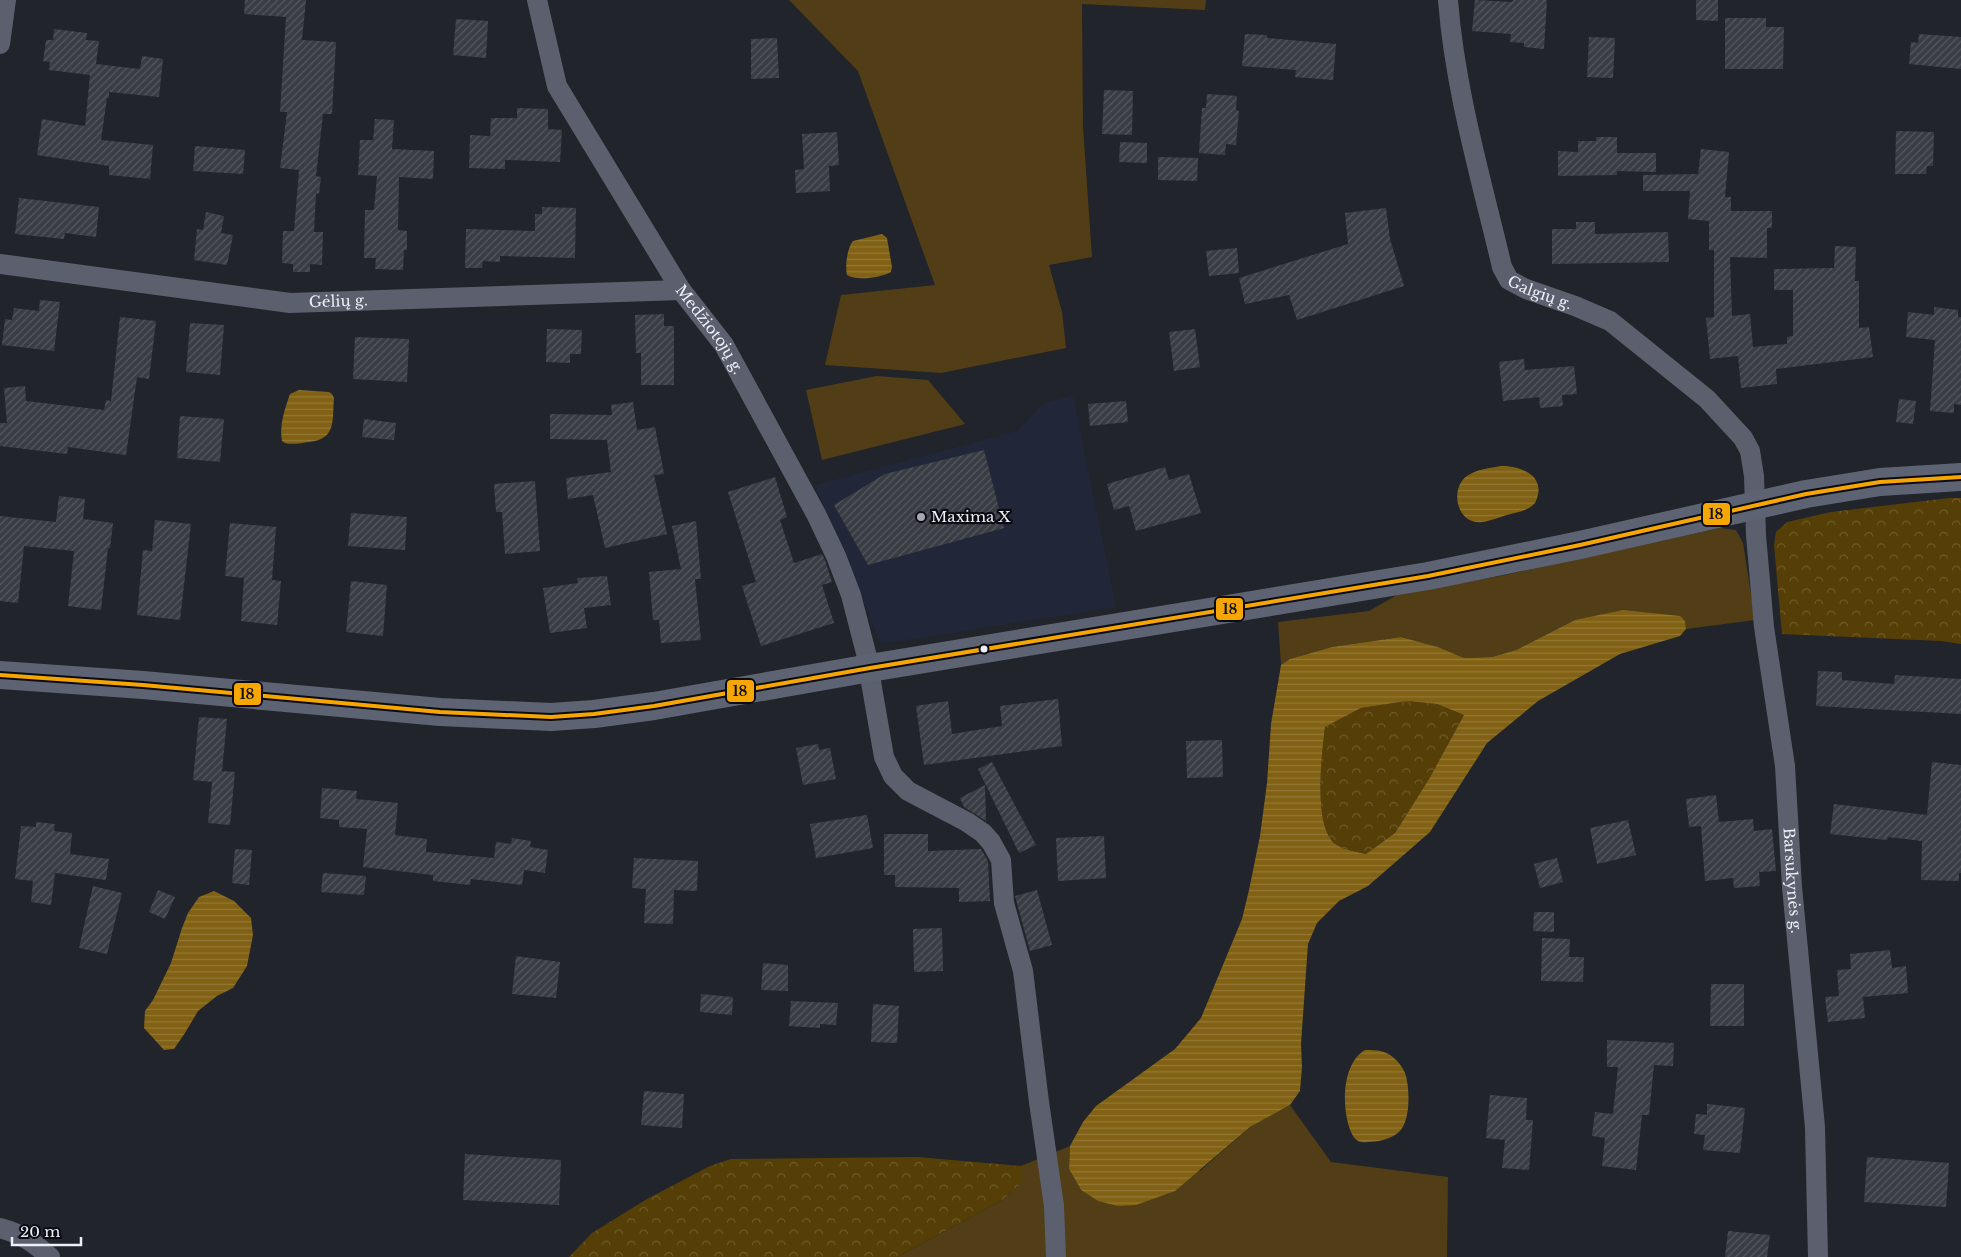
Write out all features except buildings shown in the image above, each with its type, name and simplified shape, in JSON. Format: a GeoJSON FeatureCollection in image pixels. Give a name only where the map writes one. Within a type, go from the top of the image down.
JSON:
{"type":"FeatureCollection","features":[{"type":"Feature","properties":{"kind":"main road"},"geometry":{"type":"LineString","coordinates":[[0,675],[143,685],[440,712],[551,717],[594,714],[654,706],[870,668],[1428,576],[1580,545],[1755,505],[1880,482],[1961,477]]}},
{"type":"Feature","properties":{"kind":"street"},"geometry":{"type":"LineString","coordinates":[[0,44],[6,0]]}},
{"type":"Feature","properties":{"kind":"street","name":"Medžiotojų g."},"geometry":{"type":"LineString","coordinates":[[537,0],[557,86],[681,290],[724,345],[816,514],[836,556],[850,595],[870,668],[884,757],[893,776],[908,790],[967,822],[983,833],[991,842],[1001,860],[1004,903],[1024,971],[1039,1102],[1054,1206],[1056,1257]]}},
{"type":"Feature","properties":{"kind":"street","name":"Galgių g."},"geometry":{"type":"LineString","coordinates":[[1448,0],[1451,43],[1459,85],[1502,267],[1509,280],[1526,289],[1575,306],[1610,321],[1707,399],[1737,431],[1750,451],[1754,476],[1755,505]]}},
{"type":"Feature","properties":{"kind":"street","name":"Gėlių g."},"geometry":{"type":"LineString","coordinates":[[0,264],[290,303],[681,290]]}},
{"type":"Feature","properties":{"kind":"street","name":"Barsukynės g."},"geometry":{"type":"LineString","coordinates":[[1755,505],[1764,627],[1785,766],[1792,887],[1814,1127],[1818,1257]]}},
{"type":"Feature","properties":{"kind":"street"},"geometry":{"type":"LineString","coordinates":[[0,1228],[17,1232],[32,1241],[50,1257]]}},
{"type":"Feature","properties":{"kind":"shaded area"},"geometry":{"type":"Polygon","coordinates":[[[789,0],[1206,0],[1205,10],[1082,4],[1083,127],[1092,257],[1049,265],[1062,312],[1066,348],[941,373],[825,365],[841,295],[935,285],[858,71],[789,0]]]}},
{"type":"Feature","properties":{"kind":"shaded area"},"geometry":{"type":"Polygon","coordinates":[[[882,234],[887,238],[892,267],[891,272],[869,278],[856,278],[847,275],[847,257],[853,241],[882,234]]]}},
{"type":"Feature","properties":{"kind":"shaded area"},"geometry":{"type":"Polygon","coordinates":[[[877,376],[928,380],[965,424],[822,460],[806,390],[877,376]]]}},
{"type":"Feature","properties":{"kind":"shaded area"},"geometry":{"type":"Polygon","coordinates":[[[299,390],[329,392],[332,394],[334,398],[333,421],[329,433],[318,440],[297,444],[285,443],[282,441],[281,435],[284,411],[290,394],[299,390]]]}},
{"type":"Feature","properties":{"kind":"shaded area"},"geometry":{"type":"Polygon","coordinates":[[[1073,395],[1116,607],[881,644],[815,485],[1017,431],[1042,404],[1073,395]]]}},
{"type":"Feature","properties":{"kind":"shaded area"},"geometry":{"type":"Polygon","coordinates":[[[1501,466],[1525,471],[1536,480],[1538,494],[1535,503],[1526,510],[1488,521],[1476,522],[1469,520],[1463,515],[1458,502],[1457,495],[1462,481],[1475,472],[1501,466]]]}},
{"type":"Feature","properties":{"kind":"shaded area"},"geometry":{"type":"Polygon","coordinates":[[[1720,528],[1736,530],[1743,543],[1755,620],[1686,629],[1685,621],[1575,620],[1516,650],[1492,657],[1464,658],[1438,647],[1401,637],[1332,647],[1290,659],[1281,665],[1278,622],[1369,611],[1397,595],[1505,575],[1720,528]]]}},
{"type":"Feature","properties":{"kind":"shaded area"},"geometry":{"type":"Polygon","coordinates":[[[1623,610],[1680,616],[1685,621],[1686,629],[1680,636],[1620,654],[1538,701],[1487,743],[1430,832],[1368,886],[1339,901],[1317,923],[1308,944],[1301,1044],[1300,1091],[1290,1105],[1250,1127],[1175,1191],[1136,1205],[1117,1206],[1098,1201],[1081,1190],[1069,1169],[1070,1146],[1083,1122],[1096,1106],[1175,1049],[1201,1018],[1242,919],[1260,836],[1267,783],[1271,724],[1281,665],[1290,659],[1332,647],[1401,637],[1438,647],[1464,658],[1492,657],[1516,650],[1575,620],[1623,610]],[[1407,701],[1361,708],[1325,727],[1320,790],[1321,808],[1329,837],[1337,845],[1347,850],[1366,854],[1395,833],[1429,779],[1464,715],[1437,704],[1407,701]]]}},
{"type":"Feature","properties":{"kind":"shaded area"},"geometry":{"type":"Polygon","coordinates":[[[214,891],[234,901],[251,918],[253,935],[247,966],[233,988],[217,996],[198,1011],[174,1049],[164,1050],[144,1028],[145,1011],[153,1000],[171,963],[188,913],[199,897],[214,891]]]}},
{"type":"Feature","properties":{"kind":"shaded area"},"geometry":{"type":"Polygon","coordinates":[[[1365,1050],[1384,1052],[1396,1060],[1402,1067],[1407,1079],[1408,1104],[1406,1120],[1399,1132],[1384,1140],[1360,1142],[1353,1136],[1348,1124],[1345,1089],[1351,1066],[1365,1050]]]}},
{"type":"Feature","properties":{"kind":"shaded area"},"geometry":{"type":"Polygon","coordinates":[[[1290,1105],[1331,1162],[1448,1177],[1447,1257],[897,1257],[1004,1199],[1021,1183],[1021,1166],[1070,1146],[1069,1169],[1081,1190],[1099,1201],[1117,1206],[1201,1170],[1250,1127],[1290,1105]]]}},
{"type":"Feature","properties":{"kind":"green space"},"geometry":{"type":"Polygon","coordinates":[[[1961,498],[1961,644],[1941,641],[1782,634],[1774,545],[1776,532],[1787,522],[1831,512],[1961,498]]]}},
{"type":"Feature","properties":{"kind":"green space"},"geometry":{"type":"Polygon","coordinates":[[[1407,701],[1437,704],[1464,715],[1429,779],[1395,833],[1366,854],[1340,847],[1329,836],[1321,807],[1320,790],[1325,727],[1361,708],[1407,701]]]}},
{"type":"Feature","properties":{"kind":"green space"},"geometry":{"type":"Polygon","coordinates":[[[917,1157],[1021,1166],[1021,1183],[1004,1199],[897,1257],[569,1257],[592,1233],[647,1199],[710,1166],[731,1159],[917,1157]]]}},
{"type":"Feature","properties":{"kind":"transit line","name":"18"},"geometry":{"type":"LineString","coordinates":[[0,675],[143,685],[440,712],[551,717],[594,714],[654,706],[870,668],[1428,576],[1580,545],[1806,494],[1880,482],[1961,477]]}},
{"type":"Feature","properties":{"kind":"place","name":"Maxima X"},"geometry":{"type":"Point","coordinates":[921,517]}}]}
